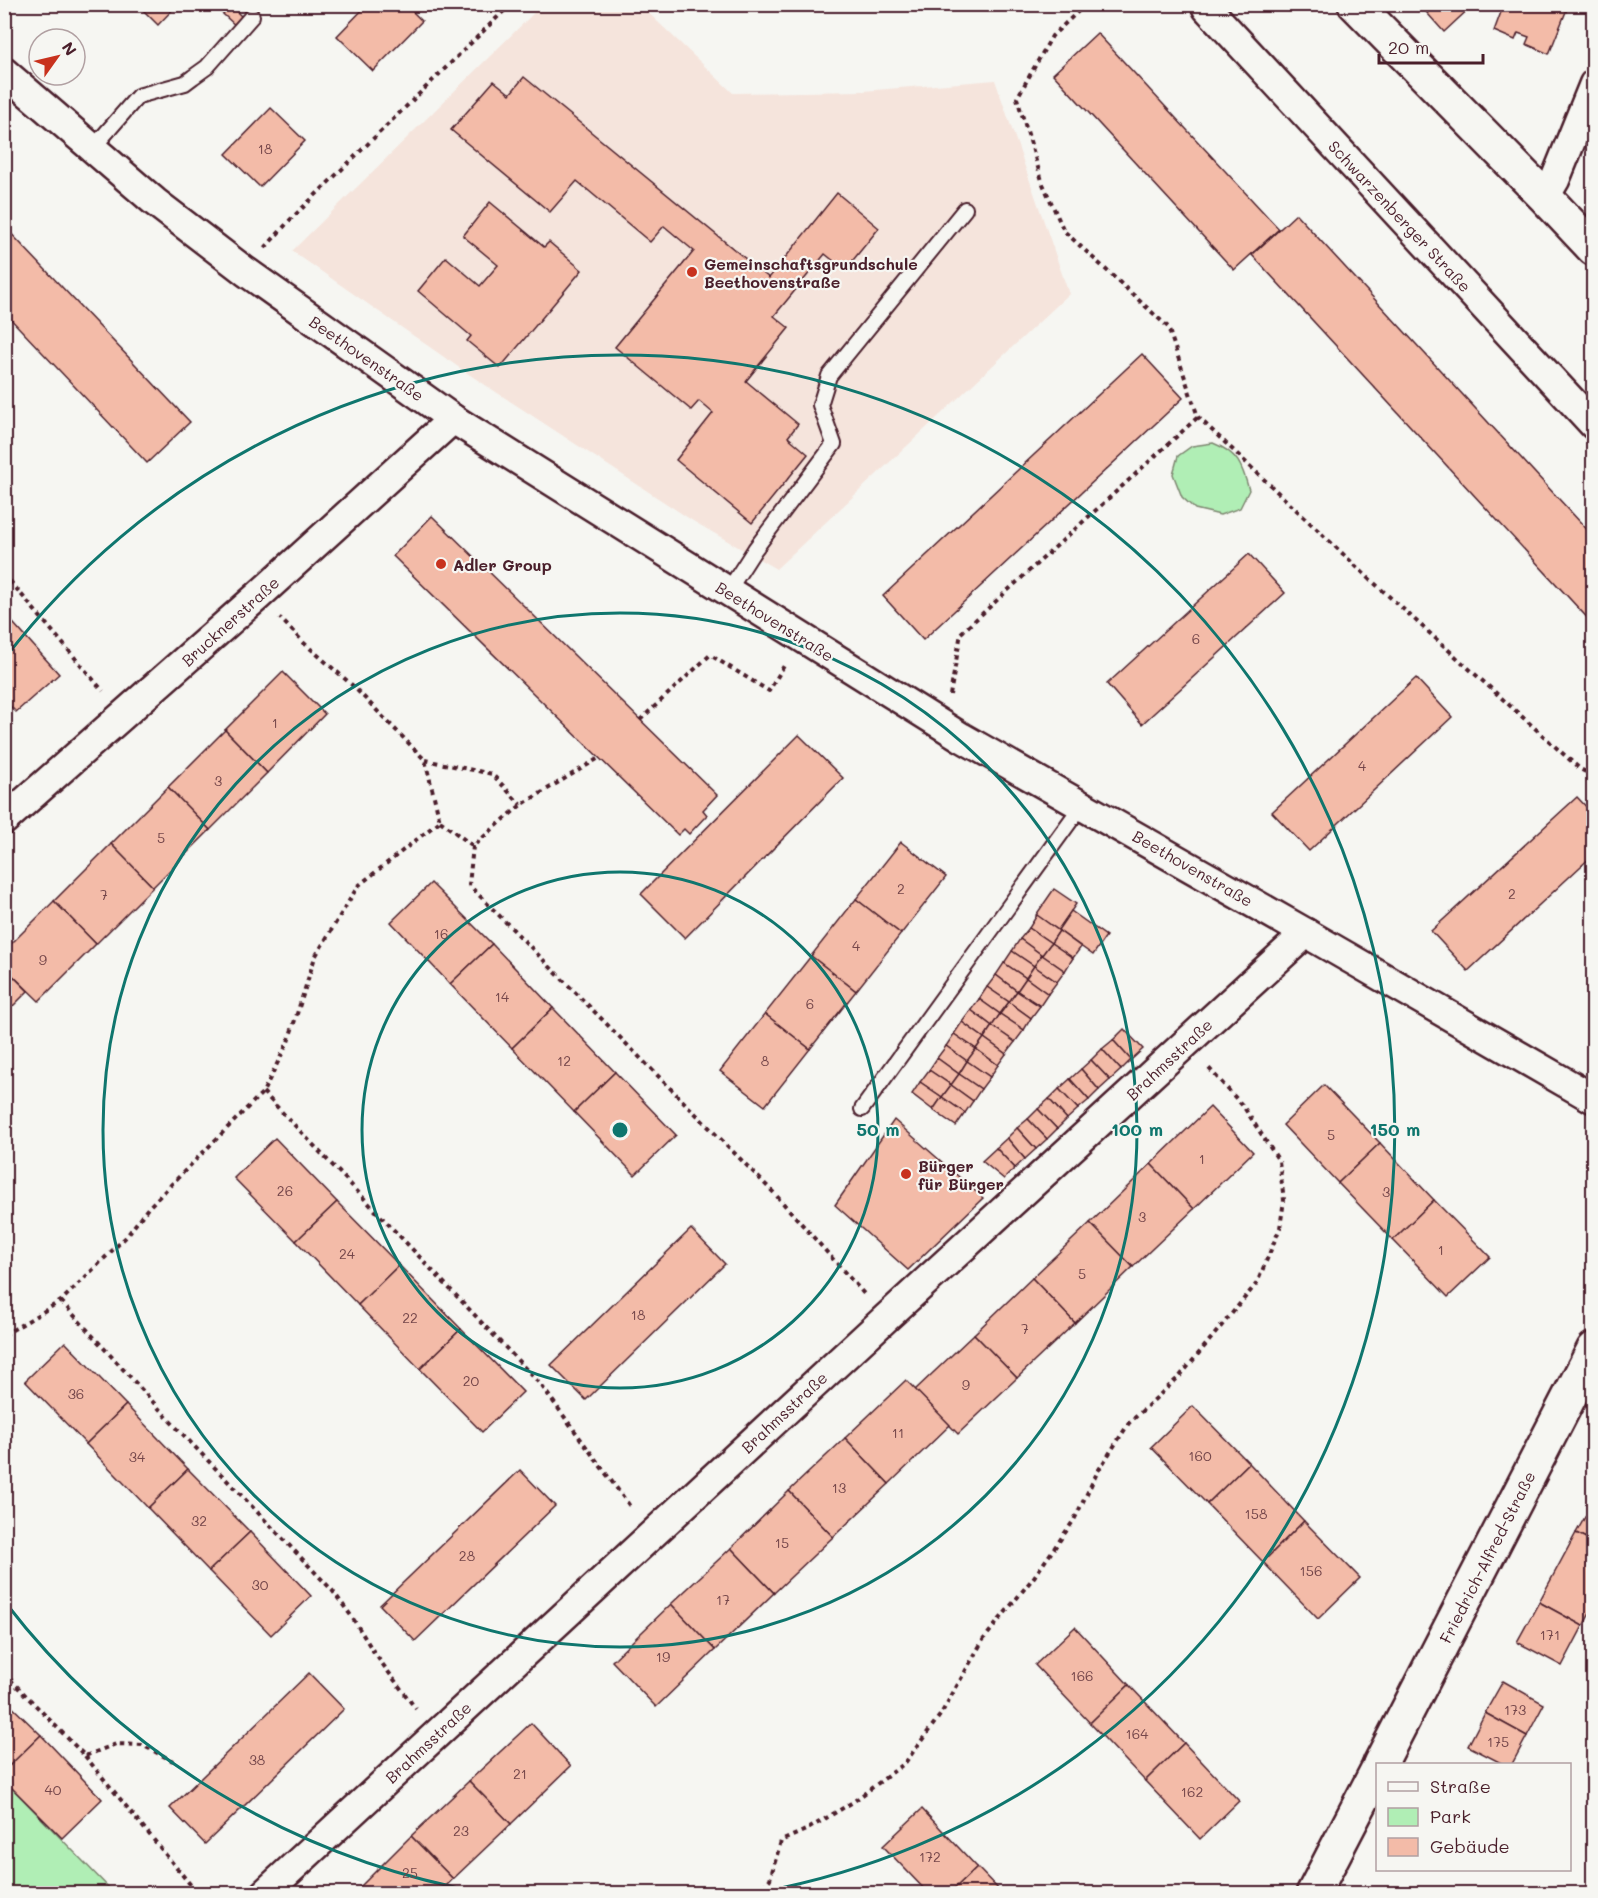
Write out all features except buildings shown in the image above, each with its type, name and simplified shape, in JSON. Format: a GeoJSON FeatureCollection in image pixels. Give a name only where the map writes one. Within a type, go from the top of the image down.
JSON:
{"type":"FeatureCollection","features":[{"type":"Feature","properties":{"kind":"street"},"geometry":{"type":"LineString","coordinates":[[1355,4],[1545,197],[1593,249]]}},
{"type":"Feature","properties":{"kind":"street","name":"Schwarzenberger Straße"},"geometry":{"type":"LineString","coordinates":[[1207,6],[1593,425]]}},
{"type":"Feature","properties":{"kind":"street","name":"Beethovenstraße"},"geometry":{"type":"LineString","coordinates":[[4,72],[155,202],[245,271],[453,419],[944,726],[1593,1099]]}},
{"type":"Feature","properties":{"kind":"street"},"geometry":{"type":"LineString","coordinates":[[1545,197],[1555,180],[1593,84]]}},
{"type":"Feature","properties":{"kind":"street","name":"Brucknerstraße"},"geometry":{"type":"LineString","coordinates":[[4,820],[258,596],[453,419]]}},
{"type":"Feature","properties":{"kind":"street","name":"Brahmsstraße"},"geometry":{"type":"LineString","coordinates":[[264,1893],[1306,933]]}},
{"type":"Feature","properties":{"kind":"street","name":"Friedrich-Alfred-Straße"},"geometry":{"type":"LineString","coordinates":[[1381,1763],[1593,1349]]}},
{"type":"Feature","properties":{"kind":"street"},"geometry":{"type":"LineString","coordinates":[[1313,1893],[1376,1771]]}},
{"type":"Feature","properties":{"kind":"lane"},"geometry":{"type":"LineString","coordinates":[[93,148],[138,96],[185,83],[207,67],[252,16]]}},
{"type":"Feature","properties":{"kind":"lane"},"geometry":{"type":"LineString","coordinates":[[728,591],[755,549],[834,444],[820,405],[829,376],[965,209]]}},
{"type":"Feature","properties":{"kind":"lane"},"geometry":{"type":"LineString","coordinates":[[862,1109],[1082,805]]}},
{"type":"Feature","properties":{"kind":"path"},"geometry":{"type":"LineString","coordinates":[[245,271],[290,220],[511,4]]}},
{"type":"Feature","properties":{"kind":"path"},"geometry":{"type":"LineString","coordinates":[[1086,4],[1052,36],[1017,98],[1043,184],[1064,231],[1168,327],[1198,417],[1360,571],[1580,769],[1593,776]]}},
{"type":"Feature","properties":{"kind":"path"},"geometry":{"type":"LineString","coordinates":[[944,726],[961,633],[1198,417]]}},
{"type":"Feature","properties":{"kind":"path"},"geometry":{"type":"LineString","coordinates":[[4,574],[83,669],[124,714]]}},
{"type":"Feature","properties":{"kind":"path"},"geometry":{"type":"LineString","coordinates":[[258,596],[304,643],[352,685],[425,760],[440,821],[474,846]]}},
{"type":"Feature","properties":{"kind":"path"},"geometry":{"type":"LineString","coordinates":[[640,720],[710,655],[769,691],[801,638]]}},
{"type":"Feature","properties":{"kind":"path"},"geometry":{"type":"LineString","coordinates":[[599,758],[521,805],[474,846],[470,885],[774,1192],[886,1318]]}},
{"type":"Feature","properties":{"kind":"path"},"geometry":{"type":"LineString","coordinates":[[425,760],[492,774],[521,805]]}},
{"type":"Feature","properties":{"kind":"path"},"geometry":{"type":"LineString","coordinates":[[4,1335],[61,1301],[126,1237],[147,1208],[263,1092],[288,1042],[315,957],[358,886],[440,821]]}},
{"type":"Feature","properties":{"kind":"path"},"geometry":{"type":"LineString","coordinates":[[757,1893],[770,1879],[781,1841],[808,1829],[853,1802],[904,1763],[941,1714],[983,1640],[1034,1577],[1074,1520],[1098,1471],[1129,1423],[1180,1376],[1257,1283],[1280,1228],[1284,1200],[1279,1161],[1244,1106],[1187,1043]]}},
{"type":"Feature","properties":{"kind":"path"},"geometry":{"type":"LineString","coordinates":[[263,1092],[541,1385],[652,1536]]}},
{"type":"Feature","properties":{"kind":"path"},"geometry":{"type":"LineString","coordinates":[[61,1301],[173,1424],[332,1590],[375,1654],[436,1734]]}},
{"type":"Feature","properties":{"kind":"path"},"geometry":{"type":"LineString","coordinates":[[4,1673],[85,1756],[198,1893]]}},
{"type":"Feature","properties":{"kind":"path"},"geometry":{"type":"LineString","coordinates":[[85,1756],[116,1744],[142,1745],[173,1761]]}},
{"type":"Feature","properties":{"kind":"shaded area","name":"Gemeinschaftsgrundschule Beethovenstraße"},"geometry":{"type":"Polygon","coordinates":[[[542,5],[640,5],[733,93],[863,91],[995,80],[1069,294],[776,569],[693,521],[464,371],[292,251],[542,5]]]}},
{"type":"Feature","properties":{"kind":"green space"},"geometry":{"type":"Polygon","coordinates":[[[1213,443],[1228,451],[1238,461],[1249,490],[1240,508],[1220,515],[1195,509],[1182,497],[1173,474],[1178,456],[1192,446],[1213,443]]]}},
{"type":"Feature","properties":{"kind":"green space"},"geometry":{"type":"Polygon","coordinates":[[[4,1780],[114,1893],[5,1893],[4,1780]]]}},
{"type":"Feature","properties":{"kind":"place","name":"Gemeinschaftsgrundschule Beethovenstraße"},"geometry":{"type":"Point","coordinates":[692,272]}},
{"type":"Feature","properties":{"kind":"place","name":"Adler Group"},"geometry":{"type":"Point","coordinates":[441,564]}},
{"type":"Feature","properties":{"kind":"place","name":"Bürger für Bürger"},"geometry":{"type":"Point","coordinates":[906,1174]}}]}
